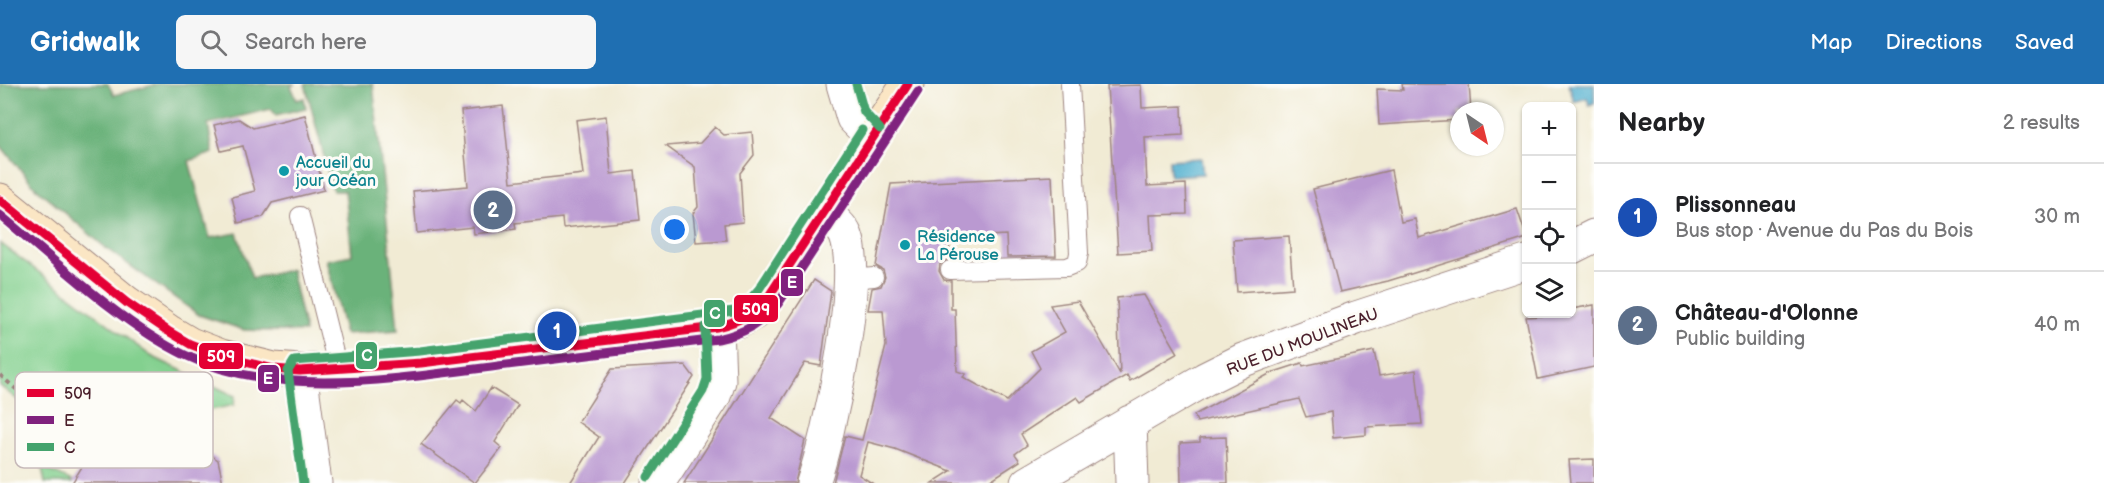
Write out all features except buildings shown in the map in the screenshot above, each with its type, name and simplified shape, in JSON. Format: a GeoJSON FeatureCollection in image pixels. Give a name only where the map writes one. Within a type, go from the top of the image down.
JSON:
{"type":"FeatureCollection","features":[{"type":"Feature","properties":{"kind":"main road"},"geometry":{"type":"LineString","coordinates":[[0,200],[127,303],[190,344],[247,364],[300,371],[338,369],[463,358],[717,327],[738,322],[754,313],[769,296],[908,84]]}},
{"type":"Feature","properties":{"kind":"street"},"geometry":{"type":"LineString","coordinates":[[843,84],[853,118],[872,137]]}},
{"type":"Feature","properties":{"kind":"street"},"geometry":{"type":"LineString","coordinates":[[813,483],[862,278],[845,233],[824,213]]}},
{"type":"Feature","properties":{"kind":"street"},"geometry":{"type":"LineString","coordinates":[[1576,245],[1594,236]]}},
{"type":"Feature","properties":{"kind":"street","name":"RUE DU MOULINEAU"},"geometry":{"type":"LineString","coordinates":[[1027,483],[1205,379],[1271,349],[1522,264]]}},
{"type":"Feature","properties":{"kind":"street"},"geometry":{"type":"LineString","coordinates":[[658,483],[714,396],[719,381],[717,327]]}},
{"type":"Feature","properties":{"kind":"street"},"geometry":{"type":"LineString","coordinates":[[300,371],[315,483]]}},
{"type":"Feature","properties":{"kind":"street"},"geometry":{"type":"LineString","coordinates":[[1130,422],[1132,483]]}},
{"type":"Feature","properties":{"kind":"lane"},"geometry":{"type":"LineString","coordinates":[[950,270],[1067,267],[1077,263],[1079,253],[1070,84]]}},
{"type":"Feature","properties":{"kind":"lane"},"geometry":{"type":"LineString","coordinates":[[300,216],[338,369]]}},
{"type":"Feature","properties":{"kind":"path"},"geometry":{"type":"LineString","coordinates":[[0,375],[15,388]]}},
{"type":"Feature","properties":{"kind":"green space"},"geometry":{"type":"Polygon","coordinates":[[[0,84],[108,84],[114,95],[158,84],[295,84],[291,86],[297,100],[304,98],[306,108],[276,115],[271,109],[208,124],[213,153],[189,161],[210,238],[237,233],[252,278],[291,270],[305,332],[244,330],[199,315],[107,249],[35,187],[0,145],[0,84]]]}},
{"type":"Feature","properties":{"kind":"green space"},"geometry":{"type":"Polygon","coordinates":[[[305,84],[373,84],[398,330],[345,334],[326,260],[352,255],[345,191],[333,191],[305,84]]]}},
{"type":"Feature","properties":{"kind":"green space"},"geometry":{"type":"Polygon","coordinates":[[[0,243],[151,356],[185,372],[15,372],[15,398],[0,386],[0,243]]]}},
{"type":"Feature","properties":{"kind":"green space"},"geometry":{"type":"Polygon","coordinates":[[[213,386],[235,396],[234,405],[213,410],[213,386]]]}},
{"type":"Feature","properties":{"kind":"green space"},"geometry":{"type":"Polygon","coordinates":[[[42,468],[72,481],[72,483],[45,483],[42,468]]]}},
{"type":"Feature","properties":{"kind":"water"},"geometry":{"type":"Polygon","coordinates":[[[1569,84],[1594,84],[1594,103],[1589,105],[1587,98],[1574,102],[1569,84]]]}},
{"type":"Feature","properties":{"kind":"water"},"geometry":{"type":"Polygon","coordinates":[[[1201,158],[1203,174],[1170,176],[1169,160],[1201,158]]]}},
{"type":"Feature","properties":{"kind":"transit line","name":"C"},"geometry":{"type":"LineString","coordinates":[[856,84],[864,112],[880,129]]}},
{"type":"Feature","properties":{"kind":"transit line","name":"509"},"geometry":{"type":"LineString","coordinates":[[0,200],[127,303],[168,331],[190,344],[221,356],[274,369],[300,371],[421,363],[717,327],[746,316],[769,296],[908,84]]}},
{"type":"Feature","properties":{"kind":"transit line","name":"E"},"geometry":{"type":"LineString","coordinates":[[0,215],[113,309],[161,342],[185,355],[222,369],[261,378],[302,382],[385,379],[718,339],[751,327],[778,304],[918,91]]}},
{"type":"Feature","properties":{"kind":"transit line","name":"C"},"geometry":{"type":"LineString","coordinates":[[303,483],[288,371],[294,361],[420,351],[734,311],[746,304],[759,289],[862,130]]}},
{"type":"Feature","properties":{"kind":"transit line","name":"C"},"geometry":{"type":"LineString","coordinates":[[648,477],[703,391],[707,379],[705,327]]}},
{"type":"Feature","properties":{"kind":"place","name":"Accueil du jour Océan"},"geometry":{"type":"Point","coordinates":[284,171]}},
{"type":"Feature","properties":{"kind":"place","name":"Château-d'Olonne"},"geometry":{"type":"Point","coordinates":[493,210]}},
{"type":"Feature","properties":{"kind":"place","name":"Résidence La Pérouse"},"geometry":{"type":"Point","coordinates":[905,245]}},
{"type":"Feature","properties":{"kind":"place","name":"Plissonneau"},"geometry":{"type":"Point","coordinates":[557,331]}}]}
